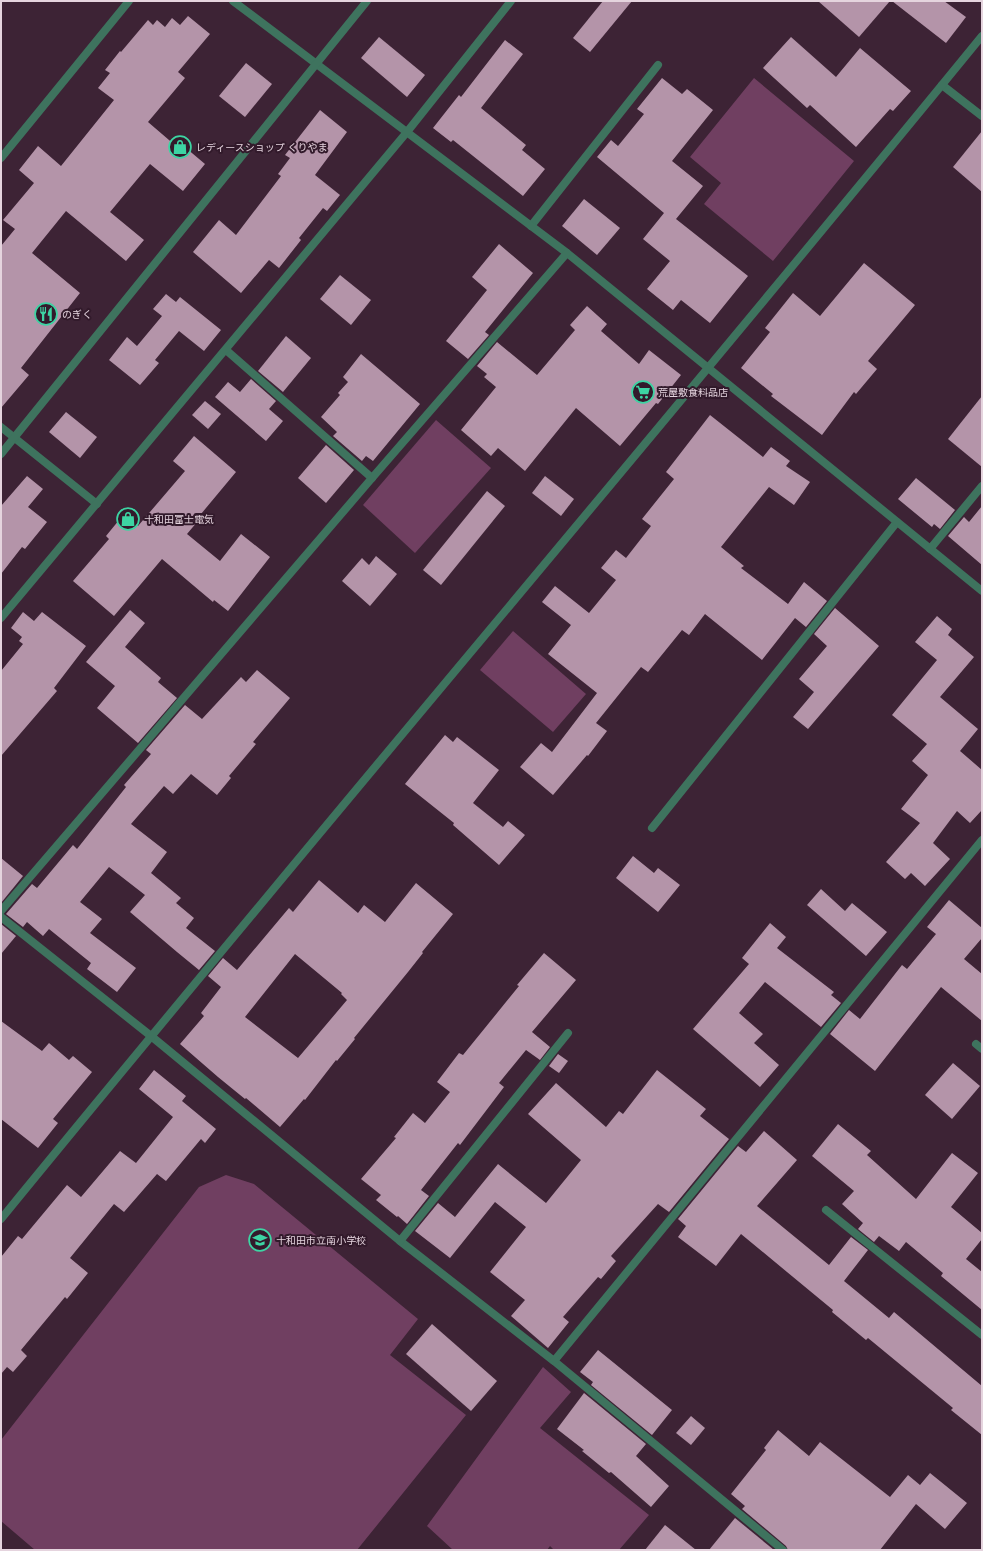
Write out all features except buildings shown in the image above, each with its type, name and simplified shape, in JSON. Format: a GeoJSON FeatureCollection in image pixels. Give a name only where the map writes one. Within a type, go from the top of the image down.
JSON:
{"type":"FeatureCollection","features":[{"type":"Feature","properties":{"kind":"street"},"geometry":{"type":"LineString","coordinates":[[1,158],[129,1]]}},
{"type":"Feature","properties":{"kind":"street"},"geometry":{"type":"LineString","coordinates":[[233,1],[567,253],[982,591]]}},
{"type":"Feature","properties":{"kind":"street"},"geometry":{"type":"LineString","coordinates":[[1,454],[367,1]]}},
{"type":"Feature","properties":{"kind":"street"},"geometry":{"type":"LineString","coordinates":[[1,618],[407,132],[511,1]]}},
{"type":"Feature","properties":{"kind":"street"},"geometry":{"type":"LineString","coordinates":[[1,1219],[151,1036],[709,369],[982,36]]}},
{"type":"Feature","properties":{"kind":"street"},"geometry":{"type":"LineString","coordinates":[[531,226],[658,65]]}},
{"type":"Feature","properties":{"kind":"street"},"geometry":{"type":"LineString","coordinates":[[942,85],[982,116]]}},
{"type":"Feature","properties":{"kind":"street"},"geometry":{"type":"LineString","coordinates":[[1,911],[567,253]]}},
{"type":"Feature","properties":{"kind":"street"},"geometry":{"type":"LineString","coordinates":[[226,350],[372,478]]}},
{"type":"Feature","properties":{"kind":"street"},"geometry":{"type":"LineString","coordinates":[[1,427],[97,504]]}},
{"type":"Feature","properties":{"kind":"street"},"geometry":{"type":"LineString","coordinates":[[930,549],[982,486]]}},
{"type":"Feature","properties":{"kind":"street"},"geometry":{"type":"LineString","coordinates":[[652,828],[897,522]]}},
{"type":"Feature","properties":{"kind":"street"},"geometry":{"type":"LineString","coordinates":[[554,1361],[982,840]]}},
{"type":"Feature","properties":{"kind":"street"},"geometry":{"type":"LineString","coordinates":[[1,917],[151,1036],[400,1240],[554,1361],[783,1550]]}},
{"type":"Feature","properties":{"kind":"street"},"geometry":{"type":"LineString","coordinates":[[400,1240],[568,1033]]}},
{"type":"Feature","properties":{"kind":"street"},"geometry":{"type":"LineString","coordinates":[[826,1210],[982,1334]]}},
{"type":"Feature","properties":{"kind":"shaded area"},"geometry":{"type":"Polygon","coordinates":[[[754,78],[854,161],[773,261],[704,204],[721,183],[690,157],[754,78]]]}},
{"type":"Feature","properties":{"kind":"shaded area"},"geometry":{"type":"Polygon","coordinates":[[[436,420],[491,468],[415,553],[363,505],[436,420]]]}},
{"type":"Feature","properties":{"kind":"shaded area"},"geometry":{"type":"Polygon","coordinates":[[[513,631],[586,694],[553,732],[480,670],[513,631]]]}},
{"type":"Feature","properties":{"kind":"shaded area","name":"十和田市立南小学校"},"geometry":{"type":"Polygon","coordinates":[[[226,1175],[254,1184],[418,1319],[390,1355],[466,1415],[357,1550],[35,1550],[1,1521],[1,1440],[199,1187],[226,1175]]]}},
{"type":"Feature","properties":{"kind":"shaded area"},"geometry":{"type":"Polygon","coordinates":[[[543,1367],[571,1392],[540,1428],[649,1515],[619,1550],[554,1550],[550,1546],[547,1550],[453,1550],[427,1526],[543,1367]]]}},
{"type":"Feature","properties":{"kind":"place","name":"レディースショップ くりやま"},"geometry":{"type":"Point","coordinates":[180,147]}},
{"type":"Feature","properties":{"kind":"place","name":"のぎく"},"geometry":{"type":"Point","coordinates":[46,314]}},
{"type":"Feature","properties":{"kind":"place","name":"荒屋敷食料品店"},"geometry":{"type":"Point","coordinates":[643,392]}},
{"type":"Feature","properties":{"kind":"place","name":"十和田富士電気"},"geometry":{"type":"Point","coordinates":[128,519]}},
{"type":"Feature","properties":{"kind":"place","name":"十和田市立南小学校"},"geometry":{"type":"Point","coordinates":[260,1240]}}]}
